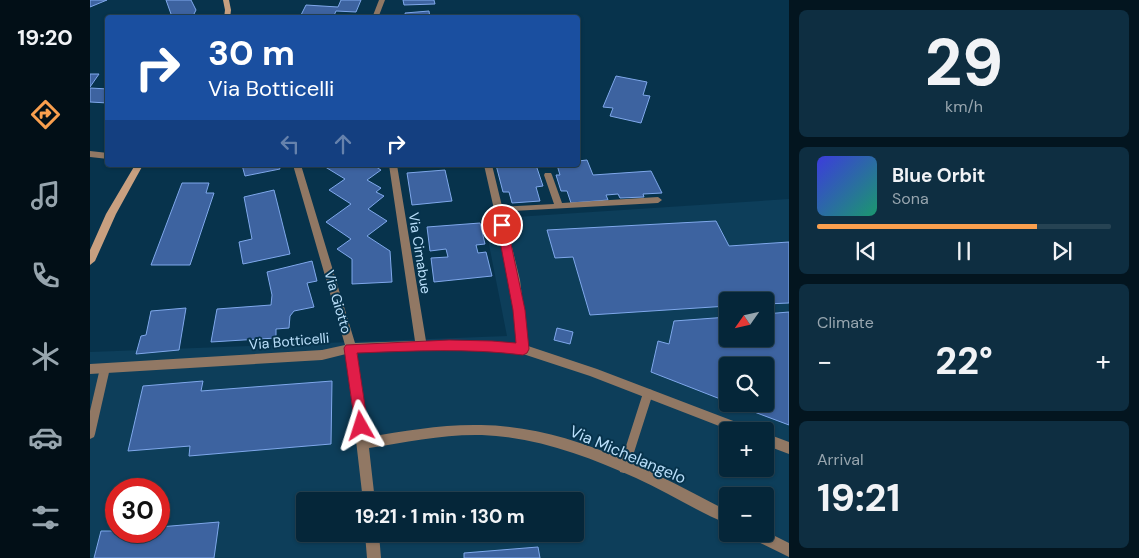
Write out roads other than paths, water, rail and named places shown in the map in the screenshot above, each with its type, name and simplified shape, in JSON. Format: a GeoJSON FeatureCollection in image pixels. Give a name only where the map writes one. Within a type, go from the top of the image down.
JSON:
{"type":"FeatureCollection","features":[{"type":"Feature","properties":{"kind":"main road"},"geometry":{"type":"LineString","coordinates":[[226,0],[227,15]]}},
{"type":"Feature","properties":{"kind":"main road"},"geometry":{"type":"LineString","coordinates":[[90,261],[111,214],[137,167]]}},
{"type":"Feature","properties":{"kind":"street"},"geometry":{"type":"LineString","coordinates":[[375,15],[382,0]]}},
{"type":"Feature","properties":{"kind":"street"},"geometry":{"type":"LineString","coordinates":[[90,154],[105,156]]}},
{"type":"Feature","properties":{"kind":"street","name":"Via Giotto"},"geometry":{"type":"LineString","coordinates":[[298,167],[351,348],[368,492]]}},
{"type":"Feature","properties":{"kind":"street","name":"Via Cimabue"},"geometry":{"type":"LineString","coordinates":[[393,167],[421,345]]}},
{"type":"Feature","properties":{"kind":"street"},"geometry":{"type":"LineString","coordinates":[[488,167],[519,310],[523,349]]}},
{"type":"Feature","properties":{"kind":"street","name":"Via Botticelli"},"geometry":{"type":"LineString","coordinates":[[90,369],[322,355],[351,348],[421,345],[492,346],[523,349],[593,372],[723,422]]}},
{"type":"Feature","properties":{"kind":"street","name":"Via Michelangelo"},"geometry":{"type":"LineString","coordinates":[[362,443],[437,433],[494,431],[546,439],[624,468],[719,514]]}},
{"type":"Feature","properties":{"kind":"street"},"geometry":{"type":"LineString","coordinates":[[774,442],[789,448]]}},
{"type":"Feature","properties":{"kind":"street"},"geometry":{"type":"LineString","coordinates":[[373,542],[374,558]]}},
{"type":"Feature","properties":{"kind":"street"},"geometry":{"type":"LineString","coordinates":[[773,542],[789,550]]}},
{"type":"Feature","properties":{"kind":"lane"},"geometry":{"type":"LineString","coordinates":[[548,175],[559,206]]}},
{"type":"Feature","properties":{"kind":"lane"},"geometry":{"type":"LineString","coordinates":[[498,210],[658,200]]}},
{"type":"Feature","properties":{"kind":"lane"},"geometry":{"type":"LineString","coordinates":[[90,434],[105,368]]}},
{"type":"Feature","properties":{"kind":"lane"},"geometry":{"type":"LineString","coordinates":[[624,468],[648,393]]}}]}
